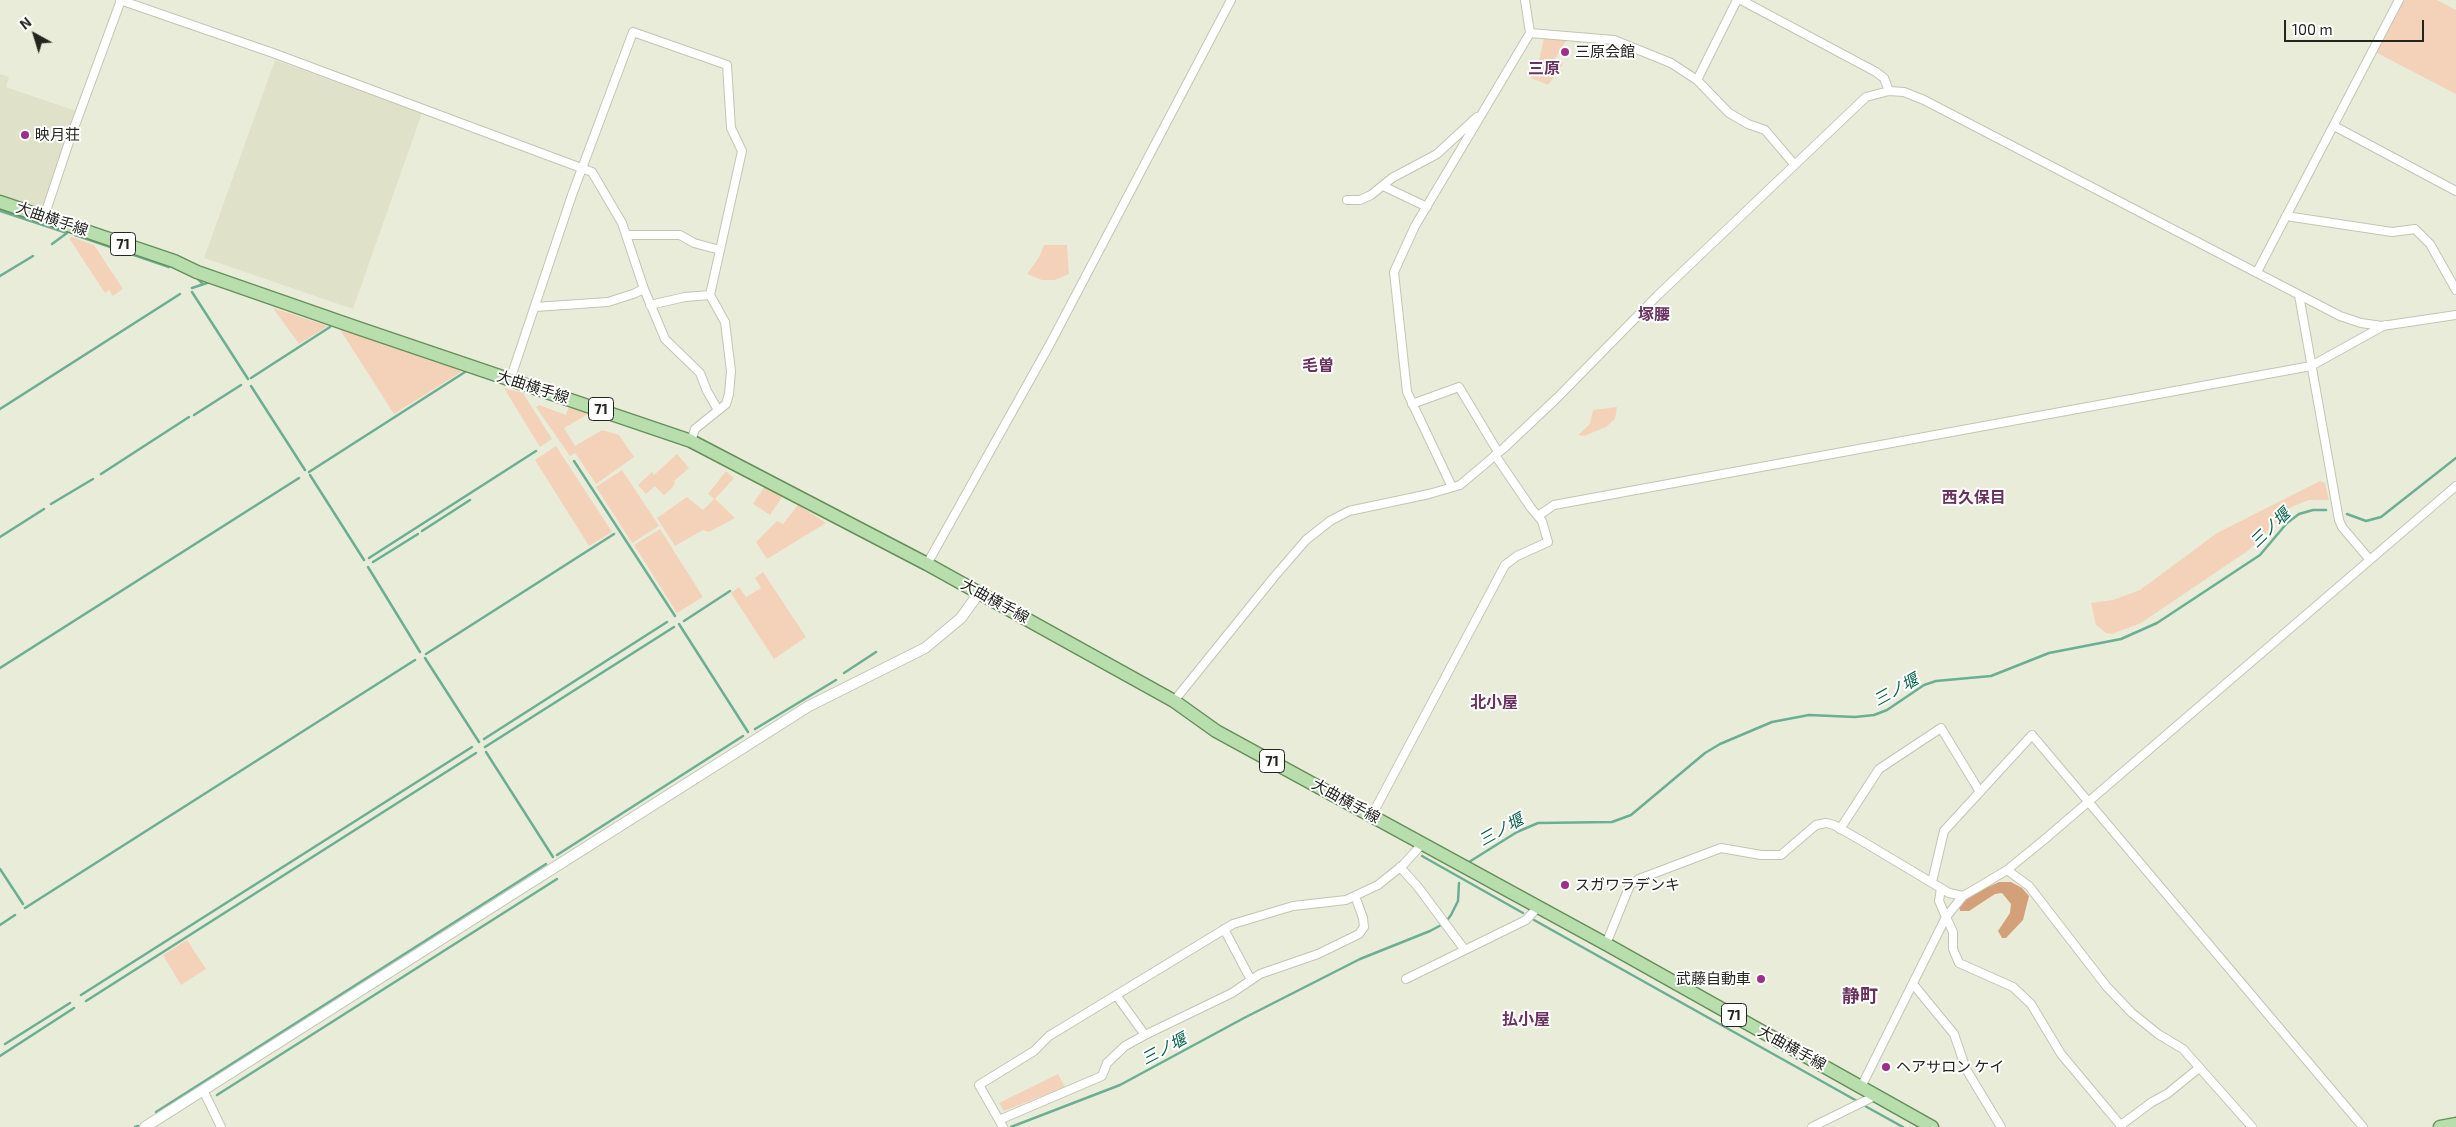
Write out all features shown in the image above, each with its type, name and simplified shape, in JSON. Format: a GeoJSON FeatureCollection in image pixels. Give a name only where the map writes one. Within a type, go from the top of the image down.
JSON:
{"type":"FeatureCollection","features":[{"type":"Feature","properties":{"kind":"main road","name":"大曲横手線"},"geometry":{"type":"LineString","coordinates":[[0,202],[174,261],[206,275],[510,380],[657,427],[691,441],[927,564],[1174,701],[1216,731],[1606,944],[1932,1127]]}},
{"type":"Feature","properties":{"kind":"main road"},"geometry":{"type":"LineString","coordinates":[[2440,1127],[2456,1124]]}},
{"type":"Feature","properties":{"kind":"street"},"geometry":{"type":"LineString","coordinates":[[44,217],[70,139],[121,0],[282,57],[592,172],[609,198],[626,235],[644,289],[665,339],[700,374],[718,410]]}},
{"type":"Feature","properties":{"kind":"street"},"geometry":{"type":"LineString","coordinates":[[927,564],[1050,344],[1231,0]]}},
{"type":"Feature","properties":{"kind":"street"},"geometry":{"type":"LineString","coordinates":[[1452,487],[1407,392],[1394,272],[1415,226],[1530,33],[1525,0]]}},
{"type":"Feature","properties":{"kind":"street"},"geometry":{"type":"LineString","coordinates":[[1697,80],[1737,0]]}},
{"type":"Feature","properties":{"kind":"street"},"geometry":{"type":"LineString","coordinates":[[1741,0],[1876,72],[1884,78],[1889,91]]}},
{"type":"Feature","properties":{"kind":"street"},"geometry":{"type":"LineString","coordinates":[[2258,272],[2399,0]]}},
{"type":"Feature","properties":{"kind":"street"},"geometry":{"type":"LineString","coordinates":[[510,380],[633,32],[728,65],[731,128],[742,151],[710,295],[725,322],[730,349],[729,394],[726,404],[695,429],[691,441]]}},
{"type":"Feature","properties":{"kind":"street"},"geometry":{"type":"LineString","coordinates":[[1530,33],[1614,40],[1671,64],[1697,80],[1729,113],[1748,124],[1765,130],[1794,164]]}},
{"type":"Feature","properties":{"kind":"street"},"geometry":{"type":"LineString","coordinates":[[1174,701],[1306,540],[1330,521],[1349,511],[1429,494],[1460,485],[1497,454],[1557,398],[1658,295],[1866,97],[1889,91],[1904,92],[1924,100],[2340,316],[2361,323],[2385,325],[2456,315]]}},
{"type":"Feature","properties":{"kind":"street"},"geometry":{"type":"LineString","coordinates":[[1347,200],[1360,200],[1392,178],[1437,154],[1484,110]]}},
{"type":"Feature","properties":{"kind":"street"},"geometry":{"type":"LineString","coordinates":[[2334,126],[2456,191]]}},
{"type":"Feature","properties":{"kind":"street"},"geometry":{"type":"LineString","coordinates":[[1383,186],[1427,207]]}},
{"type":"Feature","properties":{"kind":"street"},"geometry":{"type":"LineString","coordinates":[[2286,216],[2392,232],[2415,229],[2430,244],[2456,290]]}},
{"type":"Feature","properties":{"kind":"street"},"geometry":{"type":"LineString","coordinates":[[626,235],[680,235],[694,243],[720,250]]}},
{"type":"Feature","properties":{"kind":"street"},"geometry":{"type":"LineString","coordinates":[[535,307],[608,302],[644,289]]}},
{"type":"Feature","properties":{"kind":"street"},"geometry":{"type":"LineString","coordinates":[[650,305],[685,297],[710,295]]}},
{"type":"Feature","properties":{"kind":"street"},"geometry":{"type":"LineString","coordinates":[[2298,295],[2339,520],[2342,527],[2370,560]]}},
{"type":"Feature","properties":{"kind":"street"},"geometry":{"type":"LineString","coordinates":[[1538,516],[1554,505],[1564,503],[2310,366],[2385,325]]}},
{"type":"Feature","properties":{"kind":"street"},"geometry":{"type":"LineString","coordinates":[[1372,815],[1505,565],[1517,556],[1548,542],[1542,521],[1497,454],[1459,387],[1412,404]]}},
{"type":"Feature","properties":{"kind":"street"},"geometry":{"type":"LineString","coordinates":[[1861,1087],[1946,918],[1963,896],[2006,870],[2088,803],[2456,486]]}},
{"type":"Feature","properties":{"kind":"street"},"geometry":{"type":"LineString","coordinates":[[146,1127],[809,706],[925,648],[961,618],[979,593]]}},
{"type":"Feature","properties":{"kind":"street"},"geometry":{"type":"LineString","coordinates":[[1840,829],[1879,769],[1941,728],[1980,792]]}},
{"type":"Feature","properties":{"kind":"street"},"geometry":{"type":"LineString","coordinates":[[1932,882],[1944,830],[2032,735],[2257,999],[2363,1127]]}},
{"type":"Feature","properties":{"kind":"street"},"geometry":{"type":"LineString","coordinates":[[1606,944],[1630,885],[1639,879],[1722,848],[1761,856],[1781,855],[1816,825],[1826,823],[1840,829],[1949,893],[1963,896]]}},
{"type":"Feature","properties":{"kind":"street"},"geometry":{"type":"LineString","coordinates":[[1355,896],[1363,918],[1364,928],[1358,934],[1318,954],[1260,974],[1224,997],[1145,1035],[1112,1056],[1102,1076],[1001,1123],[979,1084],[1034,1051],[1049,1036],[1233,924],[1294,906],[1346,900],[1378,885],[1400,867],[1422,844]]}},
{"type":"Feature","properties":{"kind":"street"},"geometry":{"type":"LineString","coordinates":[[1400,867],[1418,887],[1464,949]]}},
{"type":"Feature","properties":{"kind":"street"},"geometry":{"type":"LineString","coordinates":[[2006,870],[2028,886],[2107,987],[2132,1013],[2158,1034],[2183,1049],[2252,1127]]}},
{"type":"Feature","properties":{"kind":"street"},"geometry":{"type":"LineString","coordinates":[[1941,888],[1939,900],[1953,932],[1953,949],[1959,963],[2013,987],[2031,1004],[2061,1054],[2121,1126],[2200,1068]]}},
{"type":"Feature","properties":{"kind":"street"},"geometry":{"type":"LineString","coordinates":[[1406,979],[1526,920],[1538,907]]}},
{"type":"Feature","properties":{"kind":"street"},"geometry":{"type":"LineString","coordinates":[[1224,929],[1251,980]]}},
{"type":"Feature","properties":{"kind":"street"},"geometry":{"type":"LineString","coordinates":[[1913,984],[1954,1034],[1966,1069],[2001,1127]]}},
{"type":"Feature","properties":{"kind":"street"},"geometry":{"type":"LineString","coordinates":[[1116,995],[1145,1035]]}},
{"type":"Feature","properties":{"kind":"street"},"geometry":{"type":"LineString","coordinates":[[203,1090],[221,1127]]}},
{"type":"Feature","properties":{"kind":"street"},"geometry":{"type":"LineString","coordinates":[[1812,1127],[1877,1095]]}},
{"type":"Feature","properties":{"kind":"shaded area"},"geometry":{"type":"Polygon","coordinates":[[[2403,0],[2437,0],[2456,10],[2456,94],[2377,53],[2403,0]]]}},
{"type":"Feature","properties":{"kind":"shaded area"},"geometry":{"type":"Polygon","coordinates":[[[1544,38],[1567,39],[1555,59],[1563,64],[1548,85],[1531,78],[1536,61],[1539,61],[1544,38]]]}},
{"type":"Feature","properties":{"kind":"shaded area"},"geometry":{"type":"Polygon","coordinates":[[[275,60],[422,113],[353,309],[204,258],[275,60]]]}},
{"type":"Feature","properties":{"kind":"shaded area"},"geometry":{"type":"Polygon","coordinates":[[[0,74],[9,77],[6,87],[79,112],[42,209],[0,195],[0,74]]]}},
{"type":"Feature","properties":{"kind":"shaded area"},"geometry":{"type":"Polygon","coordinates":[[[72,237],[94,245],[123,289],[113,296],[109,290],[105,293],[69,238],[72,237]]]}},
{"type":"Feature","properties":{"kind":"shaded area"},"geometry":{"type":"Polygon","coordinates":[[[1044,245],[1067,245],[1069,274],[1055,280],[1042,280],[1027,274],[1039,257],[1044,245]]]}},
{"type":"Feature","properties":{"kind":"shaded area"},"geometry":{"type":"Polygon","coordinates":[[[273,308],[328,326],[299,344],[273,308]]]}},
{"type":"Feature","properties":{"kind":"shaded area"},"geometry":{"type":"Polygon","coordinates":[[[339,328],[459,370],[461,372],[394,414],[339,328]]]}},
{"type":"Feature","properties":{"kind":"shaded area"},"geometry":{"type":"Polygon","coordinates":[[[504,388],[523,393],[552,439],[540,447],[504,388]]]}},
{"type":"Feature","properties":{"kind":"shaded area"},"geometry":{"type":"Polygon","coordinates":[[[539,405],[566,415],[569,407],[583,409],[588,414],[564,428],[575,446],[602,430],[619,435],[634,457],[596,484],[575,453],[570,456],[536,407],[539,405]]]}},
{"type":"Feature","properties":{"kind":"shaded area"},"geometry":{"type":"Polygon","coordinates":[[[1617,407],[1615,419],[1606,427],[1584,436],[1578,435],[1590,424],[1593,410],[1617,407]]]}},
{"type":"Feature","properties":{"kind":"shaded area"},"geometry":{"type":"Polygon","coordinates":[[[556,446],[612,532],[589,546],[535,460],[556,446]]]}},
{"type":"Feature","properties":{"kind":"shaded area"},"geometry":{"type":"Polygon","coordinates":[[[677,454],[689,468],[674,481],[675,483],[672,488],[664,495],[655,486],[646,494],[638,485],[652,472],[654,475],[677,454]]]}},
{"type":"Feature","properties":{"kind":"shaded area"},"geometry":{"type":"Polygon","coordinates":[[[622,470],[659,526],[632,543],[596,487],[622,470]]]}},
{"type":"Feature","properties":{"kind":"shaded area"},"geometry":{"type":"Polygon","coordinates":[[[726,471],[734,478],[715,499],[735,518],[709,532],[703,530],[675,546],[657,518],[687,497],[703,510],[714,499],[708,494],[726,471]]]}},
{"type":"Feature","properties":{"kind":"shaded area"},"geometry":{"type":"Polygon","coordinates":[[[2320,481],[2325,483],[2329,500],[2309,500],[2291,507],[2249,550],[2141,623],[2112,634],[2106,633],[2096,625],[2091,603],[2113,600],[2140,590],[2217,533],[2320,481]]]}},
{"type":"Feature","properties":{"kind":"shaded area"},"geometry":{"type":"Polygon","coordinates":[[[765,486],[782,497],[770,515],[753,504],[765,486]]]}},
{"type":"Feature","properties":{"kind":"shaded area"},"geometry":{"type":"Polygon","coordinates":[[[798,505],[826,523],[767,559],[756,542],[777,521],[783,524],[798,505]]]}},
{"type":"Feature","properties":{"kind":"shaded area"},"geometry":{"type":"Polygon","coordinates":[[[660,529],[703,597],[677,613],[634,545],[660,529]]]}},
{"type":"Feature","properties":{"kind":"shaded area"},"geometry":{"type":"Polygon","coordinates":[[[763,572],[806,637],[774,659],[731,593],[739,587],[746,597],[761,588],[755,578],[763,572]]]}},
{"type":"Feature","properties":{"kind":"shaded area"},"geometry":{"type":"Polygon","coordinates":[[[1999,882],[2011,882],[2022,888],[2029,896],[2023,920],[2006,938],[2002,938],[1998,931],[2010,913],[2011,904],[2002,893],[1995,894],[1969,911],[1960,911],[1959,906],[1973,894],[1999,882]]]}},
{"type":"Feature","properties":{"kind":"shaded area"},"geometry":{"type":"Polygon","coordinates":[[[187,940],[206,969],[181,985],[163,955],[187,940]]]}},
{"type":"Feature","properties":{"kind":"shaded area"},"geometry":{"type":"Polygon","coordinates":[[[1058,1074],[1065,1087],[1004,1111],[999,1103],[1058,1074]]]}},
{"type":"Feature","properties":{"kind":"waterway"},"geometry":{"type":"LineString","coordinates":[[0,211],[67,233],[52,244]]}},
{"type":"Feature","properties":{"kind":"waterway"},"geometry":{"type":"LineString","coordinates":[[75,235],[169,267]]}},
{"type":"Feature","properties":{"kind":"waterway"},"geometry":{"type":"LineString","coordinates":[[0,276],[33,256]]}},
{"type":"Feature","properties":{"kind":"waterway"},"geometry":{"type":"LineString","coordinates":[[195,276],[203,284]]}},
{"type":"Feature","properties":{"kind":"waterway"},"geometry":{"type":"LineString","coordinates":[[192,288],[210,282]]}},
{"type":"Feature","properties":{"kind":"waterway"},"geometry":{"type":"LineString","coordinates":[[192,292],[248,379]]}},
{"type":"Feature","properties":{"kind":"waterway"},"geometry":{"type":"LineString","coordinates":[[0,409],[180,294]]}},
{"type":"Feature","properties":{"kind":"waterway"},"geometry":{"type":"LineString","coordinates":[[251,378],[330,327]]}},
{"type":"Feature","properties":{"kind":"waterway"},"geometry":{"type":"LineString","coordinates":[[309,472],[465,372]]}},
{"type":"Feature","properties":{"kind":"waterway"},"geometry":{"type":"LineString","coordinates":[[194,415],[241,385]]}},
{"type":"Feature","properties":{"kind":"waterway"},"geometry":{"type":"LineString","coordinates":[[251,386],[305,470]]}},
{"type":"Feature","properties":{"kind":"waterway"},"geometry":{"type":"LineString","coordinates":[[101,474],[189,417]]}},
{"type":"Feature","properties":{"kind":"waterway"},"geometry":{"type":"LineString","coordinates":[[369,558],[536,451]]}},
{"type":"Feature","properties":{"kind":"waterway","name":"三ノ堰"},"geometry":{"type":"LineString","coordinates":[[2347,514],[2366,521],[2381,517],[2456,458]]}},
{"type":"Feature","properties":{"kind":"waterway"},"geometry":{"type":"LineString","coordinates":[[574,461],[675,616]]}},
{"type":"Feature","properties":{"kind":"waterway"},"geometry":{"type":"LineString","coordinates":[[310,475],[364,560]]}},
{"type":"Feature","properties":{"kind":"waterway"},"geometry":{"type":"LineString","coordinates":[[0,668],[299,478]]}},
{"type":"Feature","properties":{"kind":"waterway"},"geometry":{"type":"LineString","coordinates":[[51,504],[93,479]]}},
{"type":"Feature","properties":{"kind":"waterway"},"geometry":{"type":"LineString","coordinates":[[422,531],[470,500]]}},
{"type":"Feature","properties":{"kind":"waterway"},"geometry":{"type":"LineString","coordinates":[[0,537],[44,509]]}},
{"type":"Feature","properties":{"kind":"waterway","name":"三ノ堰"},"geometry":{"type":"LineString","coordinates":[[1469,862],[1517,832],[1538,823],[1612,822],[1631,815],[1705,753],[1720,744],[1772,722],[1809,715],[1855,717],[1874,715],[1887,710],[1924,685],[1936,681],[1991,676],[2049,653],[2121,639],[2157,623],[2260,555],[2287,523],[2299,514],[2313,510],[2326,510]]}},
{"type":"Feature","properties":{"kind":"waterway"},"geometry":{"type":"LineString","coordinates":[[373,562],[418,534]]}},
{"type":"Feature","properties":{"kind":"waterway"},"geometry":{"type":"LineString","coordinates":[[426,654],[614,534]]}},
{"type":"Feature","properties":{"kind":"waterway"},"geometry":{"type":"LineString","coordinates":[[368,567],[420,652]]}},
{"type":"Feature","properties":{"kind":"waterway"},"geometry":{"type":"LineString","coordinates":[[684,621],[730,591]]}},
{"type":"Feature","properties":{"kind":"waterway"},"geometry":{"type":"LineString","coordinates":[[484,739],[667,622]]}},
{"type":"Feature","properties":{"kind":"waterway"},"geometry":{"type":"LineString","coordinates":[[679,624],[748,732]]}},
{"type":"Feature","properties":{"kind":"waterway"},"geometry":{"type":"LineString","coordinates":[[485,747],[674,627]]}},
{"type":"Feature","properties":{"kind":"waterway"},"geometry":{"type":"LineString","coordinates":[[844,673],[876,652]]}},
{"type":"Feature","properties":{"kind":"waterway"},"geometry":{"type":"LineString","coordinates":[[425,658],[479,742]]}},
{"type":"Feature","properties":{"kind":"waterway"},"geometry":{"type":"LineString","coordinates":[[25,908],[415,660]]}},
{"type":"Feature","properties":{"kind":"waterway"},"geometry":{"type":"LineString","coordinates":[[755,729],[836,680]]}},
{"type":"Feature","properties":{"kind":"waterway"},"geometry":{"type":"LineString","coordinates":[[557,855],[743,736]]}},
{"type":"Feature","properties":{"kind":"waterway"},"geometry":{"type":"LineString","coordinates":[[81,995],[472,747]]}},
{"type":"Feature","properties":{"kind":"waterway"},"geometry":{"type":"LineString","coordinates":[[486,752],[553,857]]}},
{"type":"Feature","properties":{"kind":"waterway"},"geometry":{"type":"LineString","coordinates":[[86,1001],[476,753]]}},
{"type":"Feature","properties":{"kind":"waterway"},"geometry":{"type":"LineString","coordinates":[[1422,856],[1523,913]]}},
{"type":"Feature","properties":{"kind":"waterway"},"geometry":{"type":"LineString","coordinates":[[156,1112],[546,864]]}},
{"type":"Feature","properties":{"kind":"waterway"},"geometry":{"type":"LineString","coordinates":[[0,869],[23,904]]}},
{"type":"Feature","properties":{"kind":"waterway"},"geometry":{"type":"LineString","coordinates":[[217,1095],[557,879]]}},
{"type":"Feature","properties":{"kind":"waterway","name":"三ノ堰"},"geometry":{"type":"LineString","coordinates":[[1011,1127],[1120,1085],[1244,1018],[1360,959],[1430,931],[1445,923],[1458,901],[1459,883]]}},
{"type":"Feature","properties":{"kind":"waterway"},"geometry":{"type":"LineString","coordinates":[[0,925],[15,915]]}},
{"type":"Feature","properties":{"kind":"waterway"},"geometry":{"type":"LineString","coordinates":[[1534,920],[1857,1101]]}},
{"type":"Feature","properties":{"kind":"waterway"},"geometry":{"type":"LineString","coordinates":[[5,1044],[70,1003]]}},
{"type":"Feature","properties":{"kind":"waterway"},"geometry":{"type":"LineString","coordinates":[[0,1056],[74,1008]]}},
{"type":"Feature","properties":{"kind":"waterway"},"geometry":{"type":"LineString","coordinates":[[1865,1106],[1903,1127]]}},
{"type":"Feature","properties":{"kind":"place","name":"三原会館"},"geometry":{"type":"Point","coordinates":[1565,52]}},
{"type":"Feature","properties":{"kind":"place","name":"映月荘"},"geometry":{"type":"Point","coordinates":[25,135]}},
{"type":"Feature","properties":{"kind":"place","name":"スガワラデンキ"},"geometry":{"type":"Point","coordinates":[1565,885]}},
{"type":"Feature","properties":{"kind":"place","name":"武藤自動車"},"geometry":{"type":"Point","coordinates":[1761,979]}},
{"type":"Feature","properties":{"kind":"place","name":"ヘアサロン ケイ"},"geometry":{"type":"Point","coordinates":[1886,1067]}},
{"type":"Feature","properties":{"kind":"district","name":"三原"},"geometry":{"type":"Point","coordinates":[1544,69]}},
{"type":"Feature","properties":{"kind":"district","name":"塚腰"},"geometry":{"type":"Point","coordinates":[1654,315]}},
{"type":"Feature","properties":{"kind":"district","name":"毛曽"},"geometry":{"type":"Point","coordinates":[1318,366]}},
{"type":"Feature","properties":{"kind":"district","name":"西久保目"},"geometry":{"type":"Point","coordinates":[1974,498]}},
{"type":"Feature","properties":{"kind":"district","name":"北小屋"},"geometry":{"type":"Point","coordinates":[1494,703]}},
{"type":"Feature","properties":{"kind":"district","name":"静町"},"geometry":{"type":"Point","coordinates":[1860,996]}},
{"type":"Feature","properties":{"kind":"district","name":"払小屋"},"geometry":{"type":"Point","coordinates":[1526,1020]}}]}
